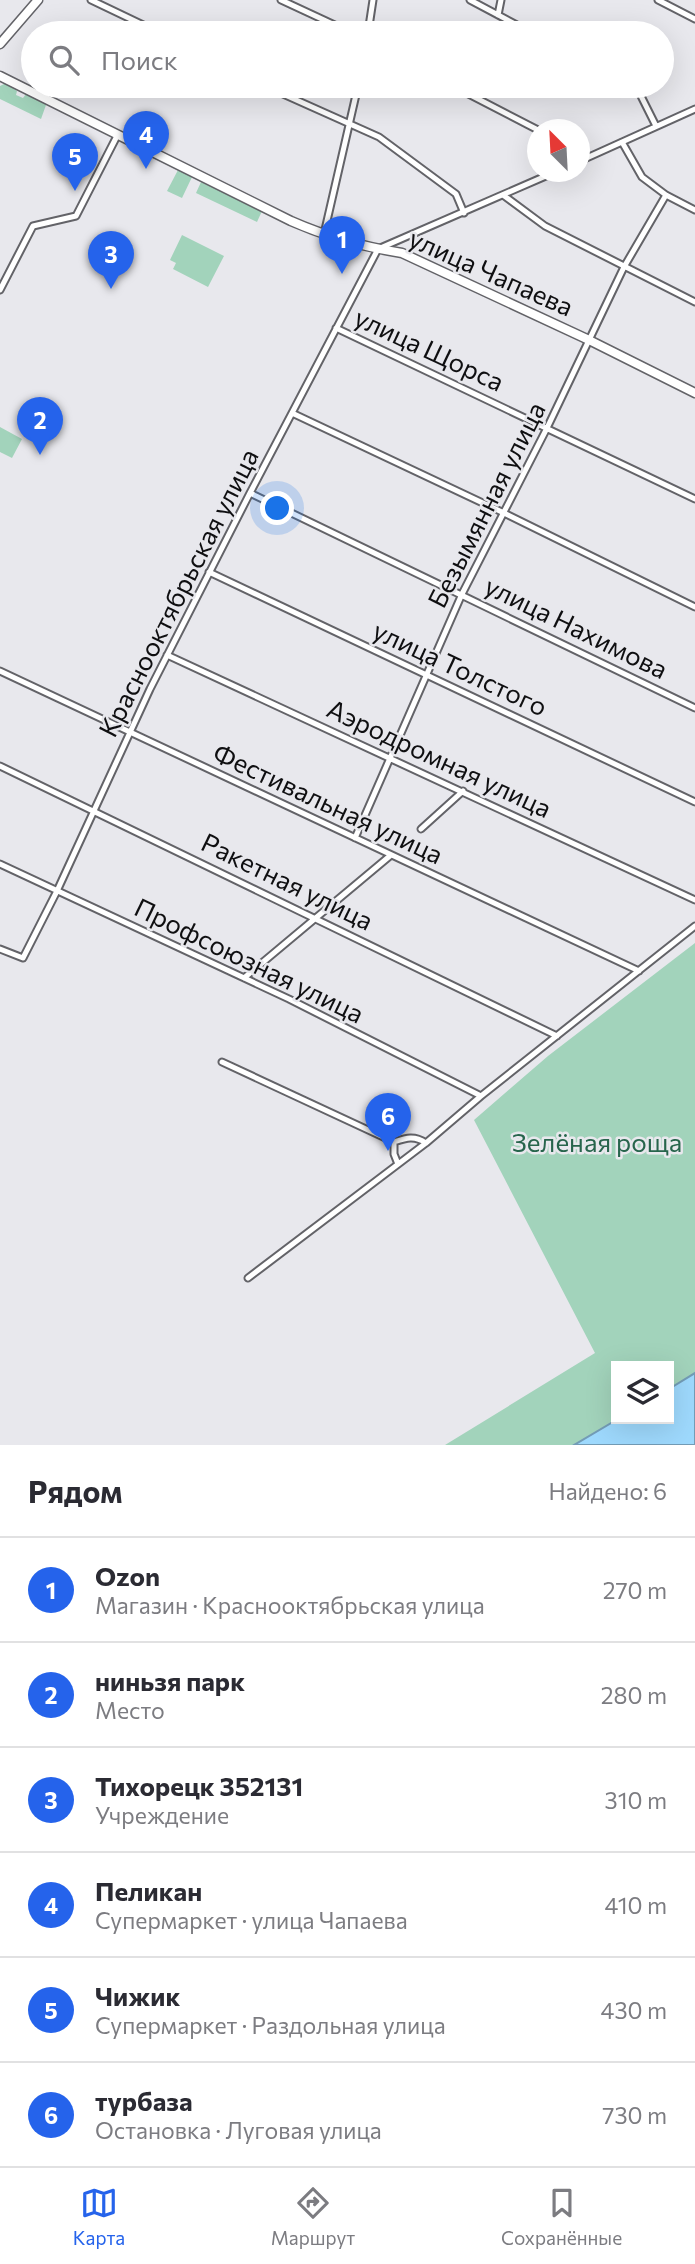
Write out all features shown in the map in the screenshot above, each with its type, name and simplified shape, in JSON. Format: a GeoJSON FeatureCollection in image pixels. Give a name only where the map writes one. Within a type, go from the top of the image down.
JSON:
{"type":"FeatureCollection","features":[{"type":"Feature","properties":{"kind":"main road"},"geometry":{"type":"LineString","coordinates":[[0,44],[38,0]]}},
{"type":"Feature","properties":{"kind":"main road","name":"улица Чапаева"},"geometry":{"type":"LineString","coordinates":[[0,76],[21,87]]}},
{"type":"Feature","properties":{"kind":"main road","name":"улица Чапаева"},"geometry":{"type":"LineString","coordinates":[[43,98],[291,221],[324,234],[402,253],[589,340],[695,393]]}},
{"type":"Feature","properties":{"kind":"street"},"geometry":{"type":"LineString","coordinates":[[91,0],[135,21]]}},
{"type":"Feature","properties":{"kind":"street"},"geometry":{"type":"LineString","coordinates":[[281,0],[326,21]]}},
{"type":"Feature","properties":{"kind":"street"},"geometry":{"type":"LineString","coordinates":[[370,21],[373,0]]}},
{"type":"Feature","properties":{"kind":"street"},"geometry":{"type":"LineString","coordinates":[[470,0],[509,21]]}},
{"type":"Feature","properties":{"kind":"street"},"geometry":{"type":"LineString","coordinates":[[498,15],[502,0]]}},
{"type":"Feature","properties":{"kind":"street"},"geometry":{"type":"LineString","coordinates":[[657,0],[695,19]]}},
{"type":"Feature","properties":{"kind":"street"},"geometry":{"type":"LineString","coordinates":[[293,98],[379,137],[456,194],[464,213]]}},
{"type":"Feature","properties":{"kind":"street"},"geometry":{"type":"LineString","coordinates":[[324,234],[355,98]]}},
{"type":"Feature","properties":{"kind":"street"},"geometry":{"type":"LineString","coordinates":[[476,98],[527,125]]}},
{"type":"Feature","properties":{"kind":"street"},"geometry":{"type":"LineString","coordinates":[[643,98],[656,126]]}},
{"type":"Feature","properties":{"kind":"street"},"geometry":{"type":"LineString","coordinates":[[590,155],[695,109]]}},
{"type":"Feature","properties":{"kind":"street"},"geometry":{"type":"LineString","coordinates":[[0,290],[33,226],[76,216],[117,136]]}},
{"type":"Feature","properties":{"kind":"street"},"geometry":{"type":"LineString","coordinates":[[622,142],[642,177],[666,195],[695,210]]}},
{"type":"Feature","properties":{"kind":"street"},"geometry":{"type":"LineString","coordinates":[[378,249],[532,182]]}},
{"type":"Feature","properties":{"kind":"street"},"geometry":{"type":"LineString","coordinates":[[503,195],[545,226],[695,302]]}},
{"type":"Feature","properties":{"kind":"street","name":"Безымянная улица"},"geometry":{"type":"LineString","coordinates":[[355,838],[462,594],[547,428],[624,267],[666,195]]}},
{"type":"Feature","properties":{"kind":"street","name":"Краснооктябрьская улица"},"geometry":{"type":"LineString","coordinates":[[0,949],[23,958],[167,655],[378,249]]}},
{"type":"Feature","properties":{"kind":"street","name":"улица Щорса"},"geometry":{"type":"LineString","coordinates":[[336,328],[695,499]]}},
{"type":"Feature","properties":{"kind":"street"},"geometry":{"type":"LineString","coordinates":[[292,413],[695,607]]}},
{"type":"Feature","properties":{"kind":"street","name":"улица Нахимова"},"geometry":{"type":"LineString","coordinates":[[250,493],[695,708]]}},
{"type":"Feature","properties":{"kind":"street","name":"улица Толстого"},"geometry":{"type":"LineString","coordinates":[[209,572],[695,802]]}},
{"type":"Feature","properties":{"kind":"street","name":"Аэродромная улица"},"geometry":{"type":"LineString","coordinates":[[167,655],[695,900]]}},
{"type":"Feature","properties":{"kind":"street","name":"Фестивальная улица"},"geometry":{"type":"LineString","coordinates":[[0,671],[639,971]]}},
{"type":"Feature","properties":{"kind":"street","name":"Ракетная улица"},"geometry":{"type":"LineString","coordinates":[[0,766],[557,1036]]}},
{"type":"Feature","properties":{"kind":"street"},"geometry":{"type":"LineString","coordinates":[[421,830],[463,791]]}},
{"type":"Feature","properties":{"kind":"street"},"geometry":{"type":"LineString","coordinates":[[244,978],[391,855]]}},
{"type":"Feature","properties":{"kind":"street","name":"Профсоюзная улица"},"geometry":{"type":"LineString","coordinates":[[0,864],[244,978],[481,1096]]}},
{"type":"Feature","properties":{"kind":"street"},"geometry":{"type":"LineString","coordinates":[[248,1278],[426,1143],[695,926]]}},
{"type":"Feature","properties":{"kind":"street"},"geometry":{"type":"LineString","coordinates":[[222,1062],[394,1142],[408,1137],[418,1138],[426,1143]]}},
{"type":"Feature","properties":{"kind":"street"},"geometry":{"type":"LineString","coordinates":[[394,1142],[394,1154],[398,1164]]}},
{"type":"Feature","properties":{"kind":"green space"},"geometry":{"type":"Polygon","coordinates":[[[6,83],[17,91],[16,95],[21,98],[39,98],[46,105],[41,119],[0,99],[0,86],[6,83]]]}},
{"type":"Feature","properties":{"kind":"green space"},"geometry":{"type":"Polygon","coordinates":[[[178,170],[192,177],[182,198],[167,191],[178,170]]]}},
{"type":"Feature","properties":{"kind":"green space"},"geometry":{"type":"Polygon","coordinates":[[[201,182],[262,211],[257,222],[196,193],[201,182]]]}},
{"type":"Feature","properties":{"kind":"green space"},"geometry":{"type":"Polygon","coordinates":[[[182,235],[224,256],[208,287],[173,269],[176,263],[170,260],[182,235]]]}},
{"type":"Feature","properties":{"kind":"green space"},"geometry":{"type":"Polygon","coordinates":[[[0,427],[22,439],[12,458],[0,452],[0,427]]]}},
{"type":"Feature","properties":{"kind":"green space","name":"Зелёная роща"},"geometry":{"type":"Polygon","coordinates":[[[695,943],[695,1373],[674,1386],[674,1361],[611,1361],[611,1423],[574,1445],[445,1445],[595,1353],[474,1120],[548,1056],[695,943]]]}},
{"type":"Feature","properties":{"kind":"water"},"geometry":{"type":"Polygon","coordinates":[[[695,1373],[695,1445],[574,1445],[611,1423],[674,1424],[674,1386],[695,1373]]]}},
{"type":"Feature","properties":{"kind":"place","name":"Пеликан"},"geometry":{"type":"Point","coordinates":[146,169]}},
{"type":"Feature","properties":{"kind":"place","name":"Чижик"},"geometry":{"type":"Point","coordinates":[75,191]}},
{"type":"Feature","properties":{"kind":"place","name":"Ozon"},"geometry":{"type":"Point","coordinates":[342,274]}},
{"type":"Feature","properties":{"kind":"place","name":"Тихорецк 352131"},"geometry":{"type":"Point","coordinates":[111,289]}},
{"type":"Feature","properties":{"kind":"place","name":"ниньзя парк"},"geometry":{"type":"Point","coordinates":[40,455]}},
{"type":"Feature","properties":{"kind":"place","name":"турбаза"},"geometry":{"type":"Point","coordinates":[388,1151]}}]}
